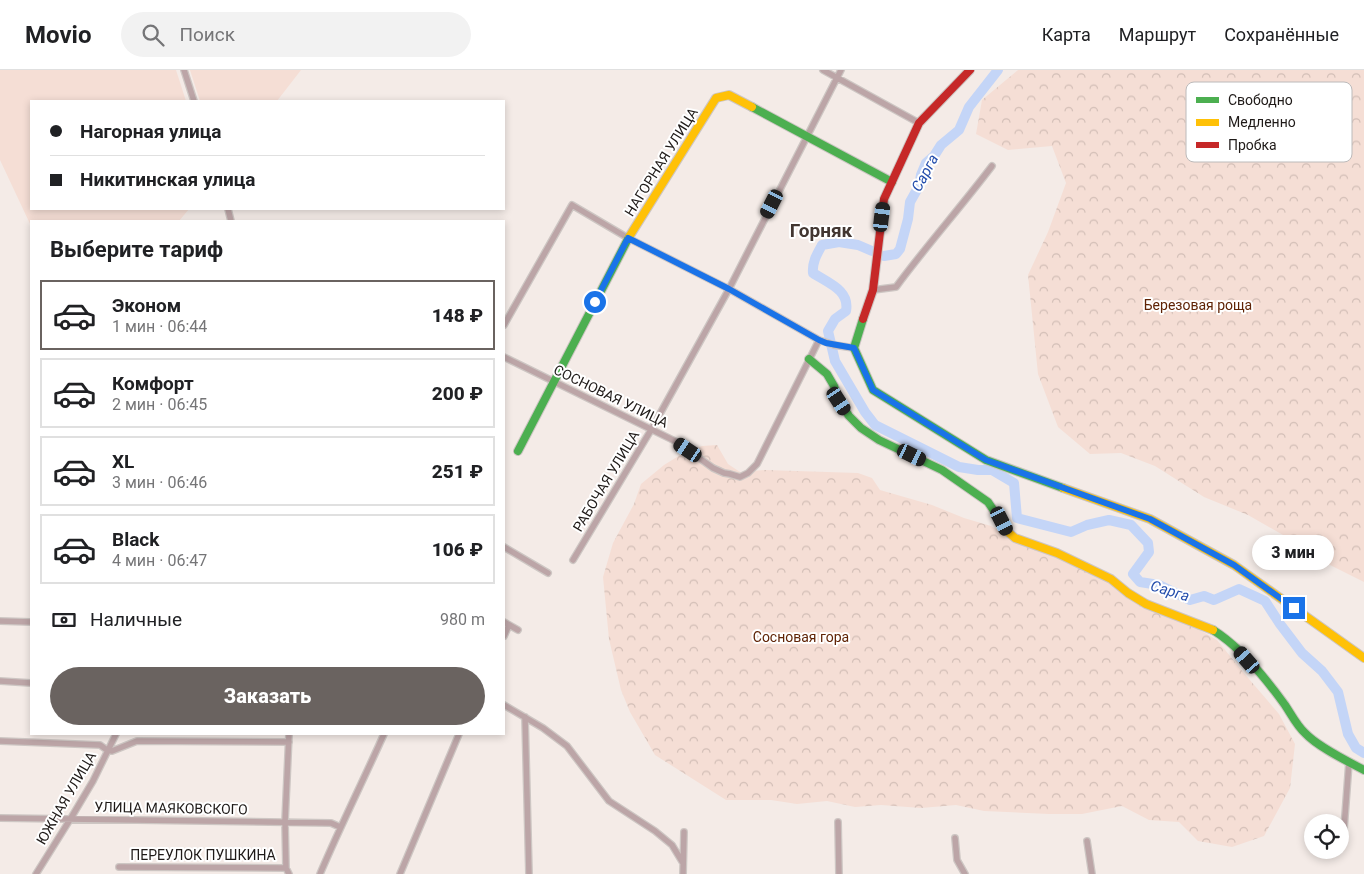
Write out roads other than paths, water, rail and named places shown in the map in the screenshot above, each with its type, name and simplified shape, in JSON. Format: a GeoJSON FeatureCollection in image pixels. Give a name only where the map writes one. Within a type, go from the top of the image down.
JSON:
{"type":"FeatureCollection","features":[{"type":"Feature","properties":{"kind":"street"},"geometry":{"type":"LineString","coordinates":[[184,70],[194,100]]}},
{"type":"Feature","properties":{"kind":"street"},"geometry":{"type":"LineString","coordinates":[[823,70],[919,123]]}},
{"type":"Feature","properties":{"kind":"street","name":"РАБОЧАЯ УЛИЦА"},"geometry":{"type":"LineString","coordinates":[[573,560],[650,430],[729,289],[841,70]]}},
{"type":"Feature","properties":{"kind":"street"},"geometry":{"type":"LineString","coordinates":[[970,70],[919,123],[884,199],[873,290],[854,348],[873,390],[986,460],[1150,519],[1234,565],[1364,658]]}},
{"type":"Feature","properties":{"kind":"street","name":"НАГОРНАЯ УЛИЦА"},"geometry":{"type":"LineString","coordinates":[[518,452],[628,238],[716,98],[729,95],[807,137]]}},
{"type":"Feature","properties":{"kind":"street"},"geometry":{"type":"LineString","coordinates":[[807,137],[892,182]]}},
{"type":"Feature","properties":{"kind":"street"},"geometry":{"type":"LineString","coordinates":[[873,290],[896,287],[992,166]]}},
{"type":"Feature","properties":{"kind":"street"},"geometry":{"type":"LineString","coordinates":[[505,324],[572,205],[628,238],[729,289],[819,340],[834,345],[854,348]]}},
{"type":"Feature","properties":{"kind":"street"},"geometry":{"type":"LineString","coordinates":[[819,340],[809,359],[827,374],[834,386],[839,401],[849,416],[861,428],[879,440],[942,470],[988,502],[1008,532],[1015,538],[1057,553],[1111,579],[1128,593],[1146,604],[1214,630],[1236,648],[1257,671],[1284,704],[1303,732],[1311,739],[1364,770]]}},
{"type":"Feature","properties":{"kind":"street","name":"СОСНОВАЯ УЛИЦА"},"geometry":{"type":"LineString","coordinates":[[505,358],[677,442],[713,468],[740,477],[748,473],[757,464],[809,359]]}},
{"type":"Feature","properties":{"kind":"street"},"geometry":{"type":"LineString","coordinates":[[505,548],[548,573]]}},
{"type":"Feature","properties":{"kind":"street"},"geometry":{"type":"LineString","coordinates":[[0,621],[30,622]]}},
{"type":"Feature","properties":{"kind":"street"},"geometry":{"type":"LineString","coordinates":[[506,624],[518,630]]}},
{"type":"Feature","properties":{"kind":"street"},"geometry":{"type":"LineString","coordinates":[[0,681],[30,683]]}},
{"type":"Feature","properties":{"kind":"street"},"geometry":{"type":"LineString","coordinates":[[505,705],[543,728],[566,746],[609,801],[670,843],[683,863]]}},
{"type":"Feature","properties":{"kind":"street"},"geometry":{"type":"LineString","coordinates":[[525,718],[529,874]]}},
{"type":"Feature","properties":{"kind":"street","name":"ЮЖНАЯ УЛИЦА"},"geometry":{"type":"LineString","coordinates":[[36,874],[93,781],[115,735]]}},
{"type":"Feature","properties":{"kind":"street"},"geometry":{"type":"LineString","coordinates":[[288,871],[285,822],[289,735]]}},
{"type":"Feature","properties":{"kind":"street"},"geometry":{"type":"LineString","coordinates":[[320,874],[384,735]]}},
{"type":"Feature","properties":{"kind":"street"},"geometry":{"type":"LineString","coordinates":[[400,874],[459,735]]}},
{"type":"Feature","properties":{"kind":"street"},"geometry":{"type":"LineString","coordinates":[[0,741],[100,744],[107,750],[112,751],[137,741],[289,742]]}},
{"type":"Feature","properties":{"kind":"street"},"geometry":{"type":"LineString","coordinates":[[1345,814],[1349,762]]}},
{"type":"Feature","properties":{"kind":"street","name":"УЛИЦА МАЯКОВСКОГО"},"geometry":{"type":"LineString","coordinates":[[0,818],[331,823],[340,827]]}},
{"type":"Feature","properties":{"kind":"street"},"geometry":{"type":"LineString","coordinates":[[838,822],[839,874]]}},
{"type":"Feature","properties":{"kind":"street"},"geometry":{"type":"LineString","coordinates":[[683,874],[684,832]]}},
{"type":"Feature","properties":{"kind":"street"},"geometry":{"type":"LineString","coordinates":[[955,838],[957,860],[965,874]]}},
{"type":"Feature","properties":{"kind":"street"},"geometry":{"type":"LineString","coordinates":[[1087,841],[1092,874]]}},
{"type":"Feature","properties":{"kind":"street","name":"ПЕРЕУЛОК ПУШКИНА"},"geometry":{"type":"LineString","coordinates":[[119,867],[210,871],[288,871]]}},
{"type":"Feature","properties":{"kind":"waterway","name":"Сарга"},"geometry":{"type":"LineString","coordinates":[[884,256],[896,254],[900,249],[908,219],[910,202],[919,186],[926,163],[934,156],[941,145],[959,130],[969,107],[998,70]]}},
{"type":"Feature","properties":{"kind":"waterway","name":"Сарга"},"geometry":{"type":"LineString","coordinates":[[872,251],[858,245],[839,242],[822,245],[815,258],[813,273],[837,288],[845,298],[846,311],[835,319],[828,331],[835,361],[865,412],[875,425],[959,467],[992,470],[1014,483],[1017,518],[1071,532],[1087,525],[1109,520],[1131,525],[1148,543],[1149,552],[1133,574],[1140,582],[1159,585],[1190,600],[1204,596],[1214,600],[1239,589],[1265,601],[1302,653],[1322,671],[1338,692],[1348,734],[1356,748],[1364,753]]}},
{"type":"Feature","properties":{"kind":"district","name":"Горняк"},"geometry":{"type":"Point","coordinates":[821,230]}},
{"type":"Feature","properties":{"kind":"park label","name":"Березовая роща"},"geometry":{"type":"Point","coordinates":[1198,305]}},
{"type":"Feature","properties":{"kind":"park label","name":"Сосновая гора"},"geometry":{"type":"Point","coordinates":[801,637]}}]}
